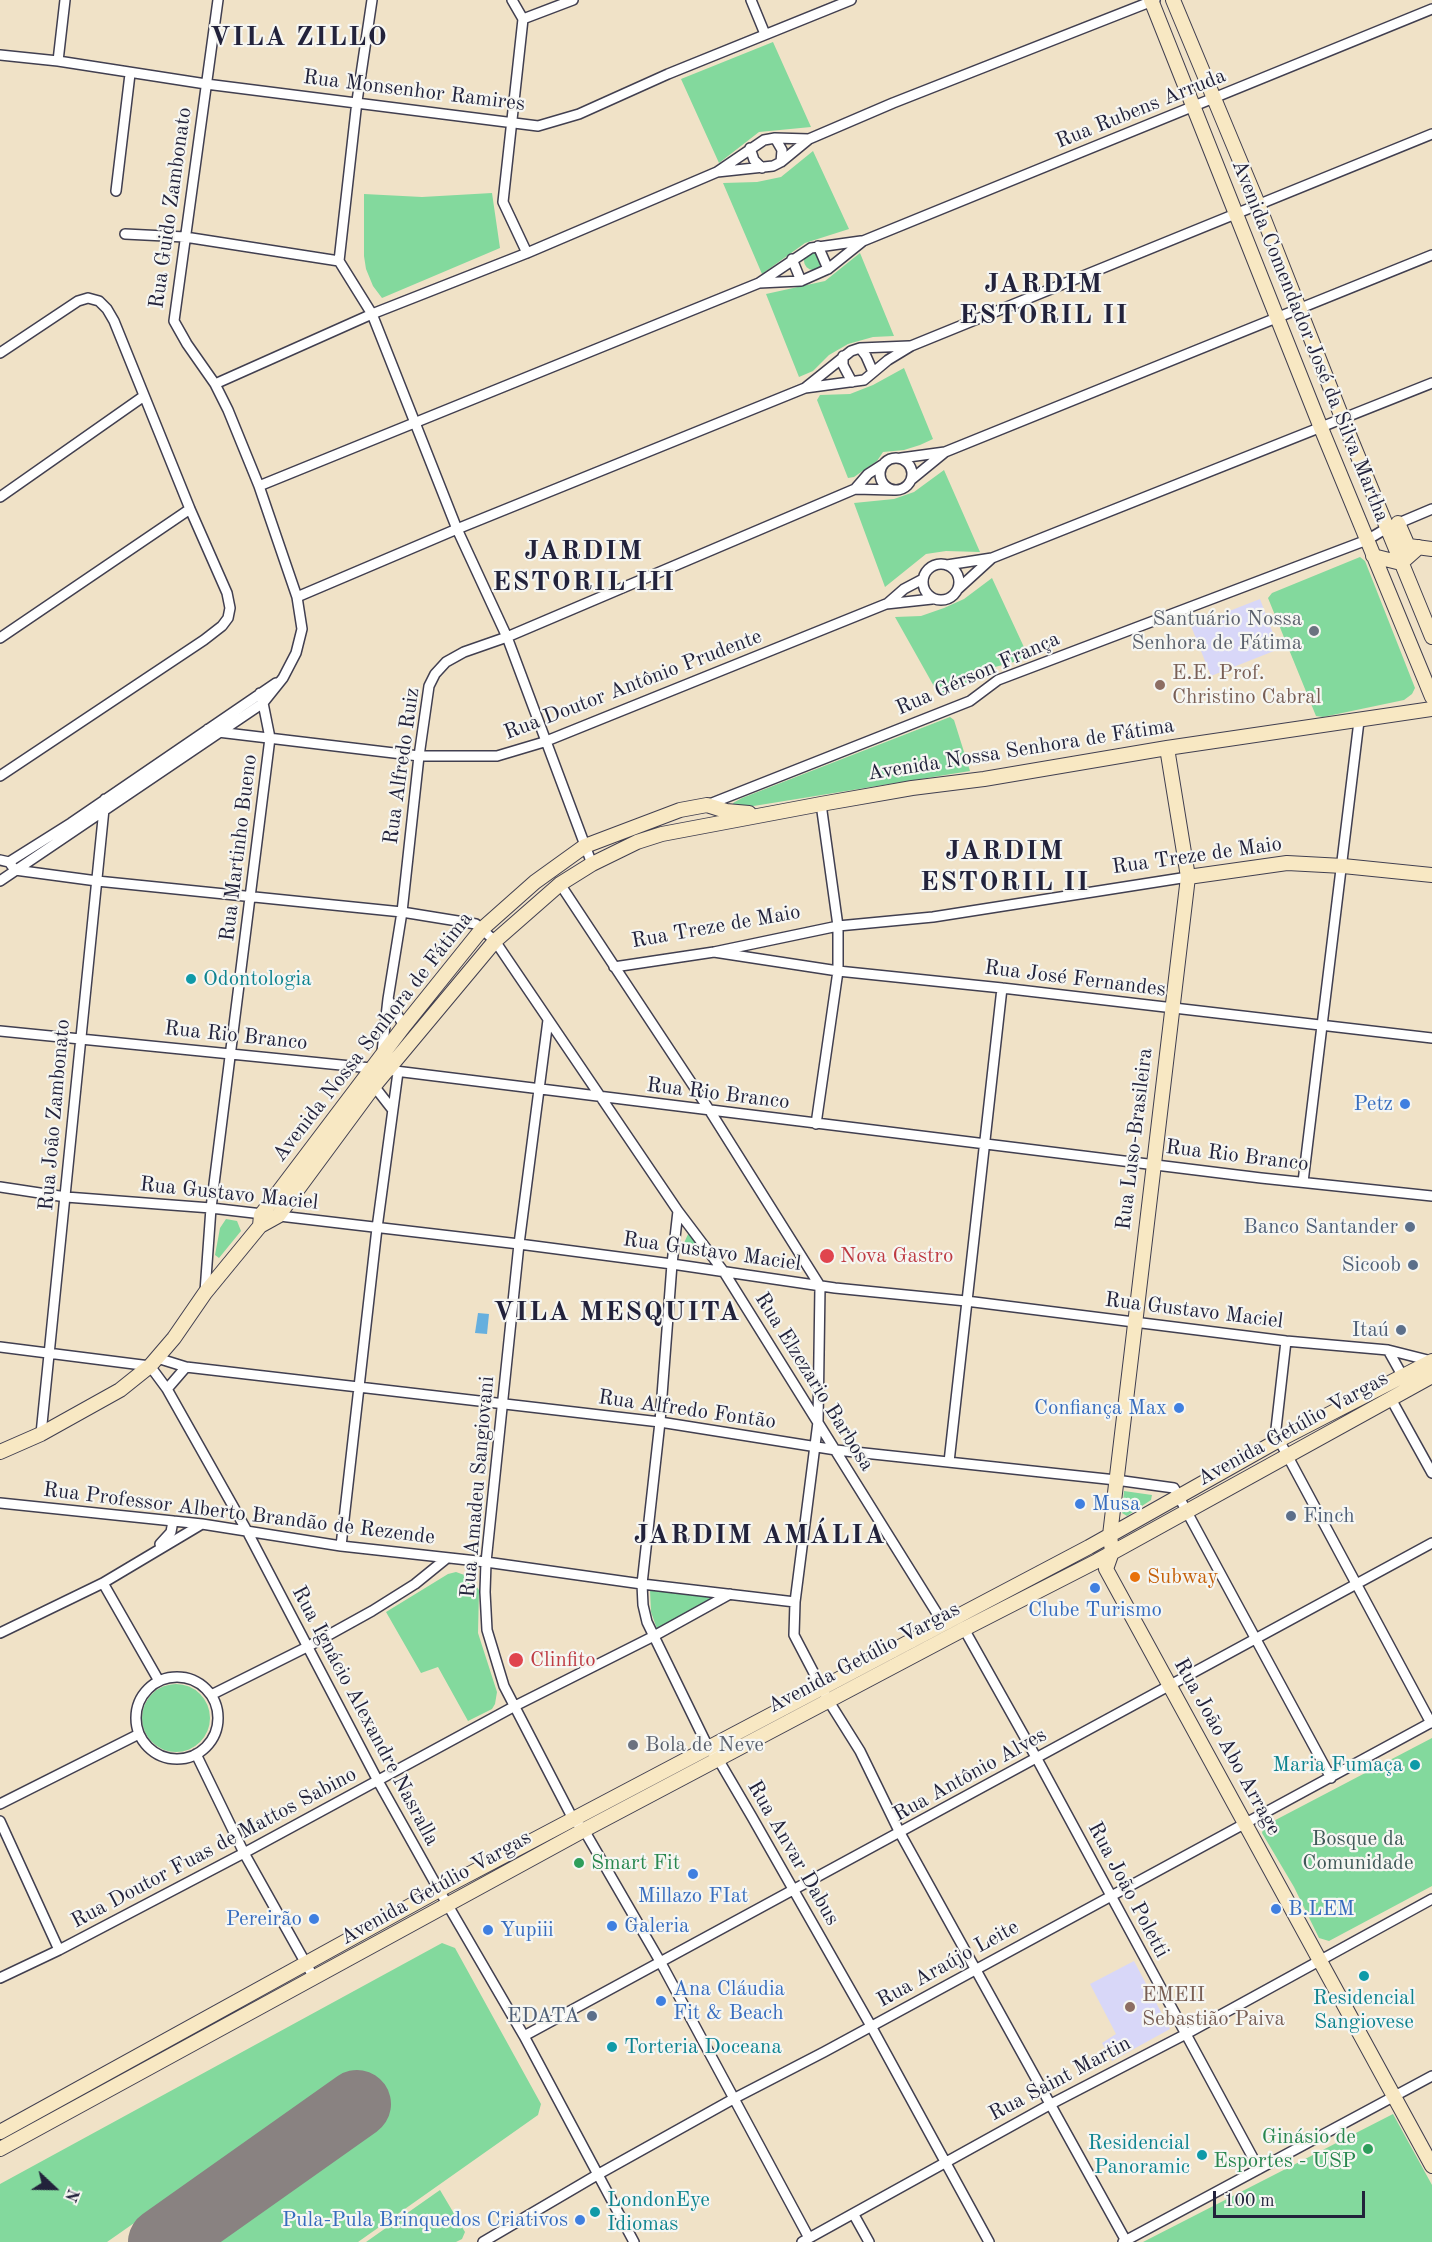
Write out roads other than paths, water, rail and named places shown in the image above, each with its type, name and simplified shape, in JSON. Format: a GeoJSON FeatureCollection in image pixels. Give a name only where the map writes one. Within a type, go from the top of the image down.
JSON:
{"type":"FeatureCollection","features":[{"type":"Feature","properties":{"kind":"main road","name":"Avenida Comendador José da Silva Martha"},"geometry":{"type":"LineString","coordinates":[[1173,0],[1258,204],[1343,420],[1393,525],[1413,547],[1401,563],[1432,637]]}},
{"type":"Feature","properties":{"kind":"main road","name":"Avenida Comendador José da Silva Martha"},"geometry":{"type":"LineString","coordinates":[[1152,1],[1321,428],[1432,697]]}},
{"type":"Feature","properties":{"kind":"main road"},"geometry":{"type":"LineString","coordinates":[[1373,556],[1401,563],[1413,547]]}},
{"type":"Feature","properties":{"kind":"main road"},"geometry":{"type":"LineString","coordinates":[[1389,590],[1410,581]]}},
{"type":"Feature","properties":{"kind":"main road","name":"Avenida Nossa Senhora de Fátima"},"geometry":{"type":"LineString","coordinates":[[261,1221],[278,1216],[374,1086],[393,1071],[495,941],[560,884],[592,864],[637,842],[662,834],[912,788],[984,779],[1167,748],[1430,712]]}},
{"type":"Feature","properties":{"kind":"main road","name":"Rua Luso-Brasileira"},"geometry":{"type":"LineString","coordinates":[[1110,1535],[1188,877],[1167,748]]}},
{"type":"Feature","properties":{"kind":"main road"},"geometry":{"type":"LineString","coordinates":[[710,806],[710,825]]}},
{"type":"Feature","properties":{"kind":"main road","name":"Avenida Nossa Senhora de Fátima"},"geometry":{"type":"LineString","coordinates":[[0,1452],[42,1434],[120,1390],[154,1362],[261,1221],[382,1053],[482,929],[535,882],[585,846],[680,810],[710,806],[734,812],[766,814]]}},
{"type":"Feature","properties":{"kind":"main road","name":"Rua Treze de Maio"},"geometry":{"type":"LineString","coordinates":[[1188,877],[1287,863],[1432,875]]}},
{"type":"Feature","properties":{"kind":"main road","name":"Avenida Getúlio Vargas"},"geometry":{"type":"LineString","coordinates":[[0,2132],[439,1890],[1089,1547],[1280,1440],[1432,1361]]}},
{"type":"Feature","properties":{"kind":"main road","name":"Avenida Getúlio Vargas"},"geometry":{"type":"LineString","coordinates":[[1112,1552],[1432,1376]]}},
{"type":"Feature","properties":{"kind":"main road"},"geometry":{"type":"LineString","coordinates":[[1101,1565],[1112,1552],[1110,1535]]}},
{"type":"Feature","properties":{"kind":"main road","name":"Rua João Abo Arrage"},"geometry":{"type":"LineString","coordinates":[[1089,1547],[1169,1685],[1432,2166]]}},
{"type":"Feature","properties":{"kind":"main road","name":"Avenida Getúlio Vargas"},"geometry":{"type":"LineString","coordinates":[[0,2149],[584,1830],[828,1700],[963,1629],[1101,1565]]}},
{"type":"Feature","properties":{"kind":"street"},"geometry":{"type":"LineString","coordinates":[[58,61],[65,0]]}},
{"type":"Feature","properties":{"kind":"street","name":"Rua Guido Zambonato"},"geometry":{"type":"LineString","coordinates":[[73,827],[105,799],[218,732],[261,698],[283,678],[296,653],[302,629],[297,597],[259,486],[228,410],[215,384],[174,321],[218,0]]}},
{"type":"Feature","properties":{"kind":"street"},"geometry":{"type":"LineString","coordinates":[[372,0],[357,101],[339,261],[372,315],[457,529],[507,637],[544,742],[592,864]]}},
{"type":"Feature","properties":{"kind":"street"},"geometry":{"type":"LineString","coordinates":[[512,0],[523,20],[503,202],[527,253]]}},
{"type":"Feature","properties":{"kind":"street"},"geometry":{"type":"LineString","coordinates":[[523,20],[573,0]]}},
{"type":"Feature","properties":{"kind":"street"},"geometry":{"type":"LineString","coordinates":[[751,0],[765,34]]}},
{"type":"Feature","properties":{"kind":"street","name":"Rua Monsenhor Ramires"},"geometry":{"type":"LineString","coordinates":[[0,55],[58,61],[130,74],[357,101],[538,126],[579,114],[765,34],[851,0]]}},
{"type":"Feature","properties":{"kind":"street"},"geometry":{"type":"LineString","coordinates":[[717,172],[762,168],[781,162],[808,139],[1152,1]]}},
{"type":"Feature","properties":{"kind":"street","name":"Rua Rubens Arruda"},"geometry":{"type":"LineString","coordinates":[[259,486],[759,283],[805,250],[818,246],[863,241],[1432,9]]}},
{"type":"Feature","properties":{"kind":"street"},"geometry":{"type":"LineString","coordinates":[[116,191],[130,74]]}},
{"type":"Feature","properties":{"kind":"street"},"geometry":{"type":"LineString","coordinates":[[297,597],[457,529],[805,388],[864,380],[911,346],[1432,134]]}},
{"type":"Feature","properties":{"kind":"street"},"geometry":{"type":"LineString","coordinates":[[775,138],[782,150],[781,162]]}},
{"type":"Feature","properties":{"kind":"street"},"geometry":{"type":"LineString","coordinates":[[215,384],[372,315],[527,253],[717,172],[764,140],[808,139]]}},
{"type":"Feature","properties":{"kind":"street"},"geometry":{"type":"LineString","coordinates":[[750,148],[754,160],[762,168]]}},
{"type":"Feature","properties":{"kind":"street"},"geometry":{"type":"LineString","coordinates":[[125,234],[185,237],[339,261]]}},
{"type":"Feature","properties":{"kind":"street","name":"Rua Rubens Arruda"},"geometry":{"type":"LineString","coordinates":[[759,283],[801,281],[828,269],[863,241]]}},
{"type":"Feature","properties":{"kind":"street"},"geometry":{"type":"LineString","coordinates":[[818,246],[828,269]]}},
{"type":"Feature","properties":{"kind":"street","name":"Rua Alfredo Ruiz"},"geometry":{"type":"LineString","coordinates":[[855,489],[868,474],[891,458],[945,452],[1432,255]]}},
{"type":"Feature","properties":{"kind":"street"},"geometry":{"type":"LineString","coordinates":[[792,259],[801,281]]}},
{"type":"Feature","properties":{"kind":"street"},"geometry":{"type":"LineString","coordinates":[[0,353],[65,309],[88,298],[99,302],[114,321],[190,509],[227,593],[230,608],[228,618],[222,626],[204,640],[0,776]]}},
{"type":"Feature","properties":{"kind":"street"},"geometry":{"type":"LineString","coordinates":[[805,388],[843,357],[860,348],[911,346]]}},
{"type":"Feature","properties":{"kind":"street"},"geometry":{"type":"LineString","coordinates":[[860,348],[873,372]]}},
{"type":"Feature","properties":{"kind":"street"},"geometry":{"type":"LineString","coordinates":[[843,357],[846,373],[852,382]]}},
{"type":"Feature","properties":{"kind":"street","name":"Rua Doutor Antônio Prudente"},"geometry":{"type":"LineString","coordinates":[[886,604],[904,589],[923,579],[930,568],[941,564],[992,558],[1432,383]]}},
{"type":"Feature","properties":{"kind":"street"},"geometry":{"type":"LineString","coordinates":[[0,497],[144,396]]}},
{"type":"Feature","properties":{"kind":"street","name":"Rua Alfredo Ruiz"},"geometry":{"type":"LineString","coordinates":[[382,1053],[402,912],[429,686],[435,674],[446,662],[464,652],[507,637],[855,489],[905,488],[912,479],[945,452]]}},
{"type":"Feature","properties":{"kind":"street"},"geometry":{"type":"LineString","coordinates":[[901,458],[906,460],[912,469],[912,479]]}},
{"type":"Feature","properties":{"kind":"street"},"geometry":{"type":"LineString","coordinates":[[882,465],[880,476],[882,481],[885,486],[894,490]]}},
{"type":"Feature","properties":{"kind":"street"},"geometry":{"type":"LineString","coordinates":[[0,638],[190,509]]}},
{"type":"Feature","properties":{"kind":"street","name":"Rua Gérson França"},"geometry":{"type":"LineString","coordinates":[[710,806],[970,701],[998,680],[1367,540],[1393,525],[1432,509]]}},
{"type":"Feature","properties":{"kind":"street","name":"Rua Doutor Antônio Prudente"},"geometry":{"type":"LineString","coordinates":[[208,729],[419,756],[497,756],[544,742],[886,604],[932,599],[944,601],[992,558]]}},
{"type":"Feature","properties":{"kind":"street"},"geometry":{"type":"LineString","coordinates":[[947,565],[956,572],[958,589]]}},
{"type":"Feature","properties":{"kind":"street"},"geometry":{"type":"LineString","coordinates":[[923,579],[924,590],[932,599]]}},
{"type":"Feature","properties":{"kind":"street","name":"Rua Guido Zambonato"},"geometry":{"type":"LineString","coordinates":[[0,881],[8,864],[104,812],[208,729],[261,698]]}},
{"type":"Feature","properties":{"kind":"street","name":"Rua Martinho Bueno"},"geometry":{"type":"LineString","coordinates":[[205,1293],[212,1208],[270,738],[261,698]]}},
{"type":"Feature","properties":{"kind":"street"},"geometry":{"type":"LineString","coordinates":[[1303,1182],[1359,721]]}},
{"type":"Feature","properties":{"kind":"street","name":"Rua João Zambonato"},"geometry":{"type":"LineString","coordinates":[[42,1434],[48,1352],[66,1197],[105,799]]}},
{"type":"Feature","properties":{"kind":"street"},"geometry":{"type":"LineString","coordinates":[[816,1124],[838,971],[838,926],[821,804]]}},
{"type":"Feature","properties":{"kind":"street"},"geometry":{"type":"LineString","coordinates":[[8,864],[97,881],[402,912],[476,924],[482,929]]}},
{"type":"Feature","properties":{"kind":"street","name":"Rua Treze de Maio"},"geometry":{"type":"LineString","coordinates":[[615,966],[714,952],[838,926],[933,917],[1188,877]]}},
{"type":"Feature","properties":{"kind":"street"},"geometry":{"type":"LineString","coordinates":[[560,884],[710,1111],[820,1286],[818,1422],[795,1602],[794,1635],[820,1687],[860,1751],[900,1833],[1125,2241],[1432,2076]]}},
{"type":"Feature","properties":{"kind":"street","name":"Rua Elzezario Barbosa"},"geometry":{"type":"LineString","coordinates":[[482,929],[495,941],[678,1211],[724,1272],[943,1623]]}},
{"type":"Feature","properties":{"kind":"street"},"geometry":{"type":"LineString","coordinates":[[761,958],[763,942]]}},
{"type":"Feature","properties":{"kind":"street","name":"Rua José Fernandes"},"geometry":{"type":"LineString","coordinates":[[714,952],[838,971],[1432,1038]]}},
{"type":"Feature","properties":{"kind":"street"},"geometry":{"type":"LineString","coordinates":[[949,1462],[1002,988]]}},
{"type":"Feature","properties":{"kind":"street"},"geometry":{"type":"LineString","coordinates":[[388,999],[404,1026]]}},
{"type":"Feature","properties":{"kind":"street","name":"Rua Amadeu Sangiovani"},"geometry":{"type":"LineString","coordinates":[[548,1020],[519,1244],[486,1562],[487,1630],[504,1686],[514,1706],[573,1819],[584,1830],[735,2098],[805,2240]]}},
{"type":"Feature","properties":{"kind":"street","name":"Rua Rio Branco"},"geometry":{"type":"LineString","coordinates":[[0,1030],[371,1068],[816,1124],[1432,1196]]}},
{"type":"Feature","properties":{"kind":"street"},"geometry":{"type":"LineString","coordinates":[[341,1546],[376,1228],[392,1109],[393,1071]]}},
{"type":"Feature","properties":{"kind":"street"},"geometry":{"type":"LineString","coordinates":[[374,1086],[392,1109]]}},
{"type":"Feature","properties":{"kind":"street","name":"Rua Gustavo Maciel"},"geometry":{"type":"LineString","coordinates":[[0,1187],[66,1197],[212,1208],[261,1221]]}},
{"type":"Feature","properties":{"kind":"street","name":"Rua Anvar Dabus"},"geometry":{"type":"LineString","coordinates":[[678,1211],[660,1422],[642,1584],[647,1622],[708,1747],[718,1759],[872,2026],[989,2242]]}},
{"type":"Feature","properties":{"kind":"street","name":"Rua Gustavo Maciel"},"geometry":{"type":"LineString","coordinates":[[278,1216],[519,1244],[820,1286],[966,1301],[1286,1341],[1389,1350],[1432,1361]]}},
{"type":"Feature","properties":{"kind":"street"},"geometry":{"type":"LineString","coordinates":[[1286,1341],[1276,1429],[1280,1440],[1431,1723]]}},
{"type":"Feature","properties":{"kind":"street","name":"Rua Alfredo Fontão"},"geometry":{"type":"LineString","coordinates":[[0,1347],[359,1386],[502,1405],[660,1422],[836,1450],[1116,1480],[1174,1488],[1178,1497]]}},
{"type":"Feature","properties":{"kind":"street"},"geometry":{"type":"LineString","coordinates":[[1389,1350],[1402,1375]]}},
{"type":"Feature","properties":{"kind":"street","name":"Rua Ignácio Alexandre Nasralla"},"geometry":{"type":"LineString","coordinates":[[154,1362],[247,1531],[378,1781],[524,2036],[634,2242]]}},
{"type":"Feature","properties":{"kind":"street"},"geometry":{"type":"LineString","coordinates":[[167,1389],[186,1367]]}},
{"type":"Feature","properties":{"kind":"street"},"geometry":{"type":"LineString","coordinates":[[1391,1399],[1432,1473]]}},
{"type":"Feature","properties":{"kind":"street"},"geometry":{"type":"LineString","coordinates":[[1178,1497],[1331,1778]]}},
{"type":"Feature","properties":{"kind":"street","name":"Rua Professor Alberto Brandão de Rezende"},"geometry":{"type":"LineString","coordinates":[[0,1503],[202,1524],[341,1546],[486,1562],[795,1602]]}},
{"type":"Feature","properties":{"kind":"street"},"geometry":{"type":"LineString","coordinates":[[153,1553],[169,1535],[173,1521]]}},
{"type":"Feature","properties":{"kind":"street"},"geometry":{"type":"LineString","coordinates":[[0,1633],[103,1583],[202,1524]]}},
{"type":"Feature","properties":{"kind":"street","name":"Rua Antônio Alves"},"geometry":{"type":"LineString","coordinates":[[524,2036],[1432,1543]]}},
{"type":"Feature","properties":{"kind":"street"},"geometry":{"type":"LineString","coordinates":[[211,1695],[307,1647],[416,1584],[447,1558]]}},
{"type":"Feature","properties":{"kind":"street"},"geometry":{"type":"LineString","coordinates":[[103,1583],[159,1681]]}},
{"type":"Feature","properties":{"kind":"street","name":"Rua Doutor Fuas de Mattos Sabino"},"geometry":{"type":"LineString","coordinates":[[0,1978],[59,1950],[244,1853],[514,1706],[654,1636],[730,1594]]}},
{"type":"Feature","properties":{"kind":"street","name":"Rua João Poletti"},"geometry":{"type":"LineString","coordinates":[[963,1629],[1037,1759],[1259,2169]]}},
{"type":"Feature","properties":{"kind":"street"},"geometry":{"type":"LineString","coordinates":[[175,1677],[191,1679],[211,1695],[217,1710],[217,1728],[209,1743],[196,1754],[180,1759],[163,1757],[149,1748],[139,1734],[136,1725],[137,1708],[145,1692],[159,1681],[175,1677]]}},
{"type":"Feature","properties":{"kind":"street","name":"Rua Araújo Leite"},"geometry":{"type":"LineString","coordinates":[[483,2242],[735,2098],[1431,1723]]}},
{"type":"Feature","properties":{"kind":"street"},"geometry":{"type":"LineString","coordinates":[[0,1804],[139,1734]]}},
{"type":"Feature","properties":{"kind":"street"},"geometry":{"type":"LineString","coordinates":[[196,1754],[244,1853],[314,1978]]}},
{"type":"Feature","properties":{"kind":"street"},"geometry":{"type":"LineString","coordinates":[[0,1821],[59,1950]]}},
{"type":"Feature","properties":{"kind":"street","name":"Rua Saint Martin"},"geometry":{"type":"LineString","coordinates":[[805,2240],[854,2215],[945,2161],[1185,2034],[1432,1899]]}},
{"type":"Feature","properties":{"kind":"street"},"geometry":{"type":"LineString","coordinates":[[854,2215],[869,2242]]}},
{"type":"Feature","properties":{"kind":"water"},"geometry":{"type":"Polygon","coordinates":[[[478,1313],[489,1314],[487,1334],[475,1333],[478,1313]]]}},
{"type":"Feature","properties":{"kind":"place","name":"Santuário Nossa Senhora de Fátima"},"geometry":{"type":"Point","coordinates":[1314,631]}},
{"type":"Feature","properties":{"kind":"place","name":"E.E. Prof. Christino Cabral"},"geometry":{"type":"Point","coordinates":[1160,685]}},
{"type":"Feature","properties":{"kind":"place","name":"Odontologia"},"geometry":{"type":"Point","coordinates":[191,979]}},
{"type":"Feature","properties":{"kind":"place","name":"Petz"},"geometry":{"type":"Point","coordinates":[1405,1104]}},
{"type":"Feature","properties":{"kind":"place","name":"Banco Santander"},"geometry":{"type":"Point","coordinates":[1410,1227]}},
{"type":"Feature","properties":{"kind":"place","name":"Nova Gastro"},"geometry":{"type":"Point","coordinates":[827,1256]}},
{"type":"Feature","properties":{"kind":"place","name":"Sicoob"},"geometry":{"type":"Point","coordinates":[1413,1265]}},
{"type":"Feature","properties":{"kind":"place","name":"Itaú"},"geometry":{"type":"Point","coordinates":[1401,1330]}},
{"type":"Feature","properties":{"kind":"place","name":"Confiança Max"},"geometry":{"type":"Point","coordinates":[1179,1408]}},
{"type":"Feature","properties":{"kind":"place","name":"Musa"},"geometry":{"type":"Point","coordinates":[1080,1504]}},
{"type":"Feature","properties":{"kind":"place","name":"Finch"},"geometry":{"type":"Point","coordinates":[1291,1516]}},
{"type":"Feature","properties":{"kind":"place","name":"Subway"},"geometry":{"type":"Point","coordinates":[1135,1577]}},
{"type":"Feature","properties":{"kind":"place","name":"Clube Turismo"},"geometry":{"type":"Point","coordinates":[1095,1588]}},
{"type":"Feature","properties":{"kind":"place","name":"Clinfito"},"geometry":{"type":"Point","coordinates":[516,1660]}},
{"type":"Feature","properties":{"kind":"place","name":"Bola de Neve"},"geometry":{"type":"Point","coordinates":[633,1745]}},
{"type":"Feature","properties":{"kind":"place","name":"Maria Fumaça"},"geometry":{"type":"Point","coordinates":[1415,1765]}},
{"type":"Feature","properties":{"kind":"place","name":"Smart Fit"},"geometry":{"type":"Point","coordinates":[579,1863]}},
{"type":"Feature","properties":{"kind":"place","name":"Millazo FIat"},"geometry":{"type":"Point","coordinates":[693,1874]}},
{"type":"Feature","properties":{"kind":"place","name":"B.LEM"},"geometry":{"type":"Point","coordinates":[1276,1909]}},
{"type":"Feature","properties":{"kind":"place","name":"Pereirão"},"geometry":{"type":"Point","coordinates":[314,1919]}},
{"type":"Feature","properties":{"kind":"place","name":"Galeria"},"geometry":{"type":"Point","coordinates":[612,1926]}},
{"type":"Feature","properties":{"kind":"place","name":"Yupiii"},"geometry":{"type":"Point","coordinates":[488,1930]}},
{"type":"Feature","properties":{"kind":"place","name":"Residencial Sangiovese"},"geometry":{"type":"Point","coordinates":[1364,1976]}},
{"type":"Feature","properties":{"kind":"place","name":"Ana Cláudia Fit & Beach"},"geometry":{"type":"Point","coordinates":[661,2001]}},
{"type":"Feature","properties":{"kind":"place","name":"EMEII Sebastião Paiva"},"geometry":{"type":"Point","coordinates":[1130,2007]}},
{"type":"Feature","properties":{"kind":"place","name":"EDATA"},"geometry":{"type":"Point","coordinates":[592,2016]}},
{"type":"Feature","properties":{"kind":"place","name":"Torteria Doceana"},"geometry":{"type":"Point","coordinates":[612,2047]}},
{"type":"Feature","properties":{"kind":"place","name":"Ginásio de Esportes - USP"},"geometry":{"type":"Point","coordinates":[1368,2149]}},
{"type":"Feature","properties":{"kind":"place","name":"Residencial Panoramic"},"geometry":{"type":"Point","coordinates":[1202,2155]}},
{"type":"Feature","properties":{"kind":"place","name":"LondonEye Idiomas"},"geometry":{"type":"Point","coordinates":[595,2212]}},
{"type":"Feature","properties":{"kind":"place","name":"Pula-Pula Brinquedos Criativos"},"geometry":{"type":"Point","coordinates":[580,2220]}},
{"type":"Feature","properties":{"kind":"district","name":"VILA ZILLO"},"geometry":{"type":"Point","coordinates":[299,38]}},
{"type":"Feature","properties":{"kind":"district","name":"JARDIM ESTORIL II"},"geometry":{"type":"Point","coordinates":[1044,300]}},
{"type":"Feature","properties":{"kind":"district","name":"JARDIM ESTORIL III"},"geometry":{"type":"Point","coordinates":[584,568]}},
{"type":"Feature","properties":{"kind":"district","name":"JARDIM ESTORIL II"},"geometry":{"type":"Point","coordinates":[1005,868]}},
{"type":"Feature","properties":{"kind":"district","name":"VILA MESQUITA"},"geometry":{"type":"Point","coordinates":[617,1313]}},
{"type":"Feature","properties":{"kind":"district","name":"JARDIM AMÁLIA"},"geometry":{"type":"Point","coordinates":[760,1536]}},
{"type":"Feature","properties":{"kind":"park label","name":"Bosque da Comunidade"},"geometry":{"type":"Point","coordinates":[1358,1851]}}]}
